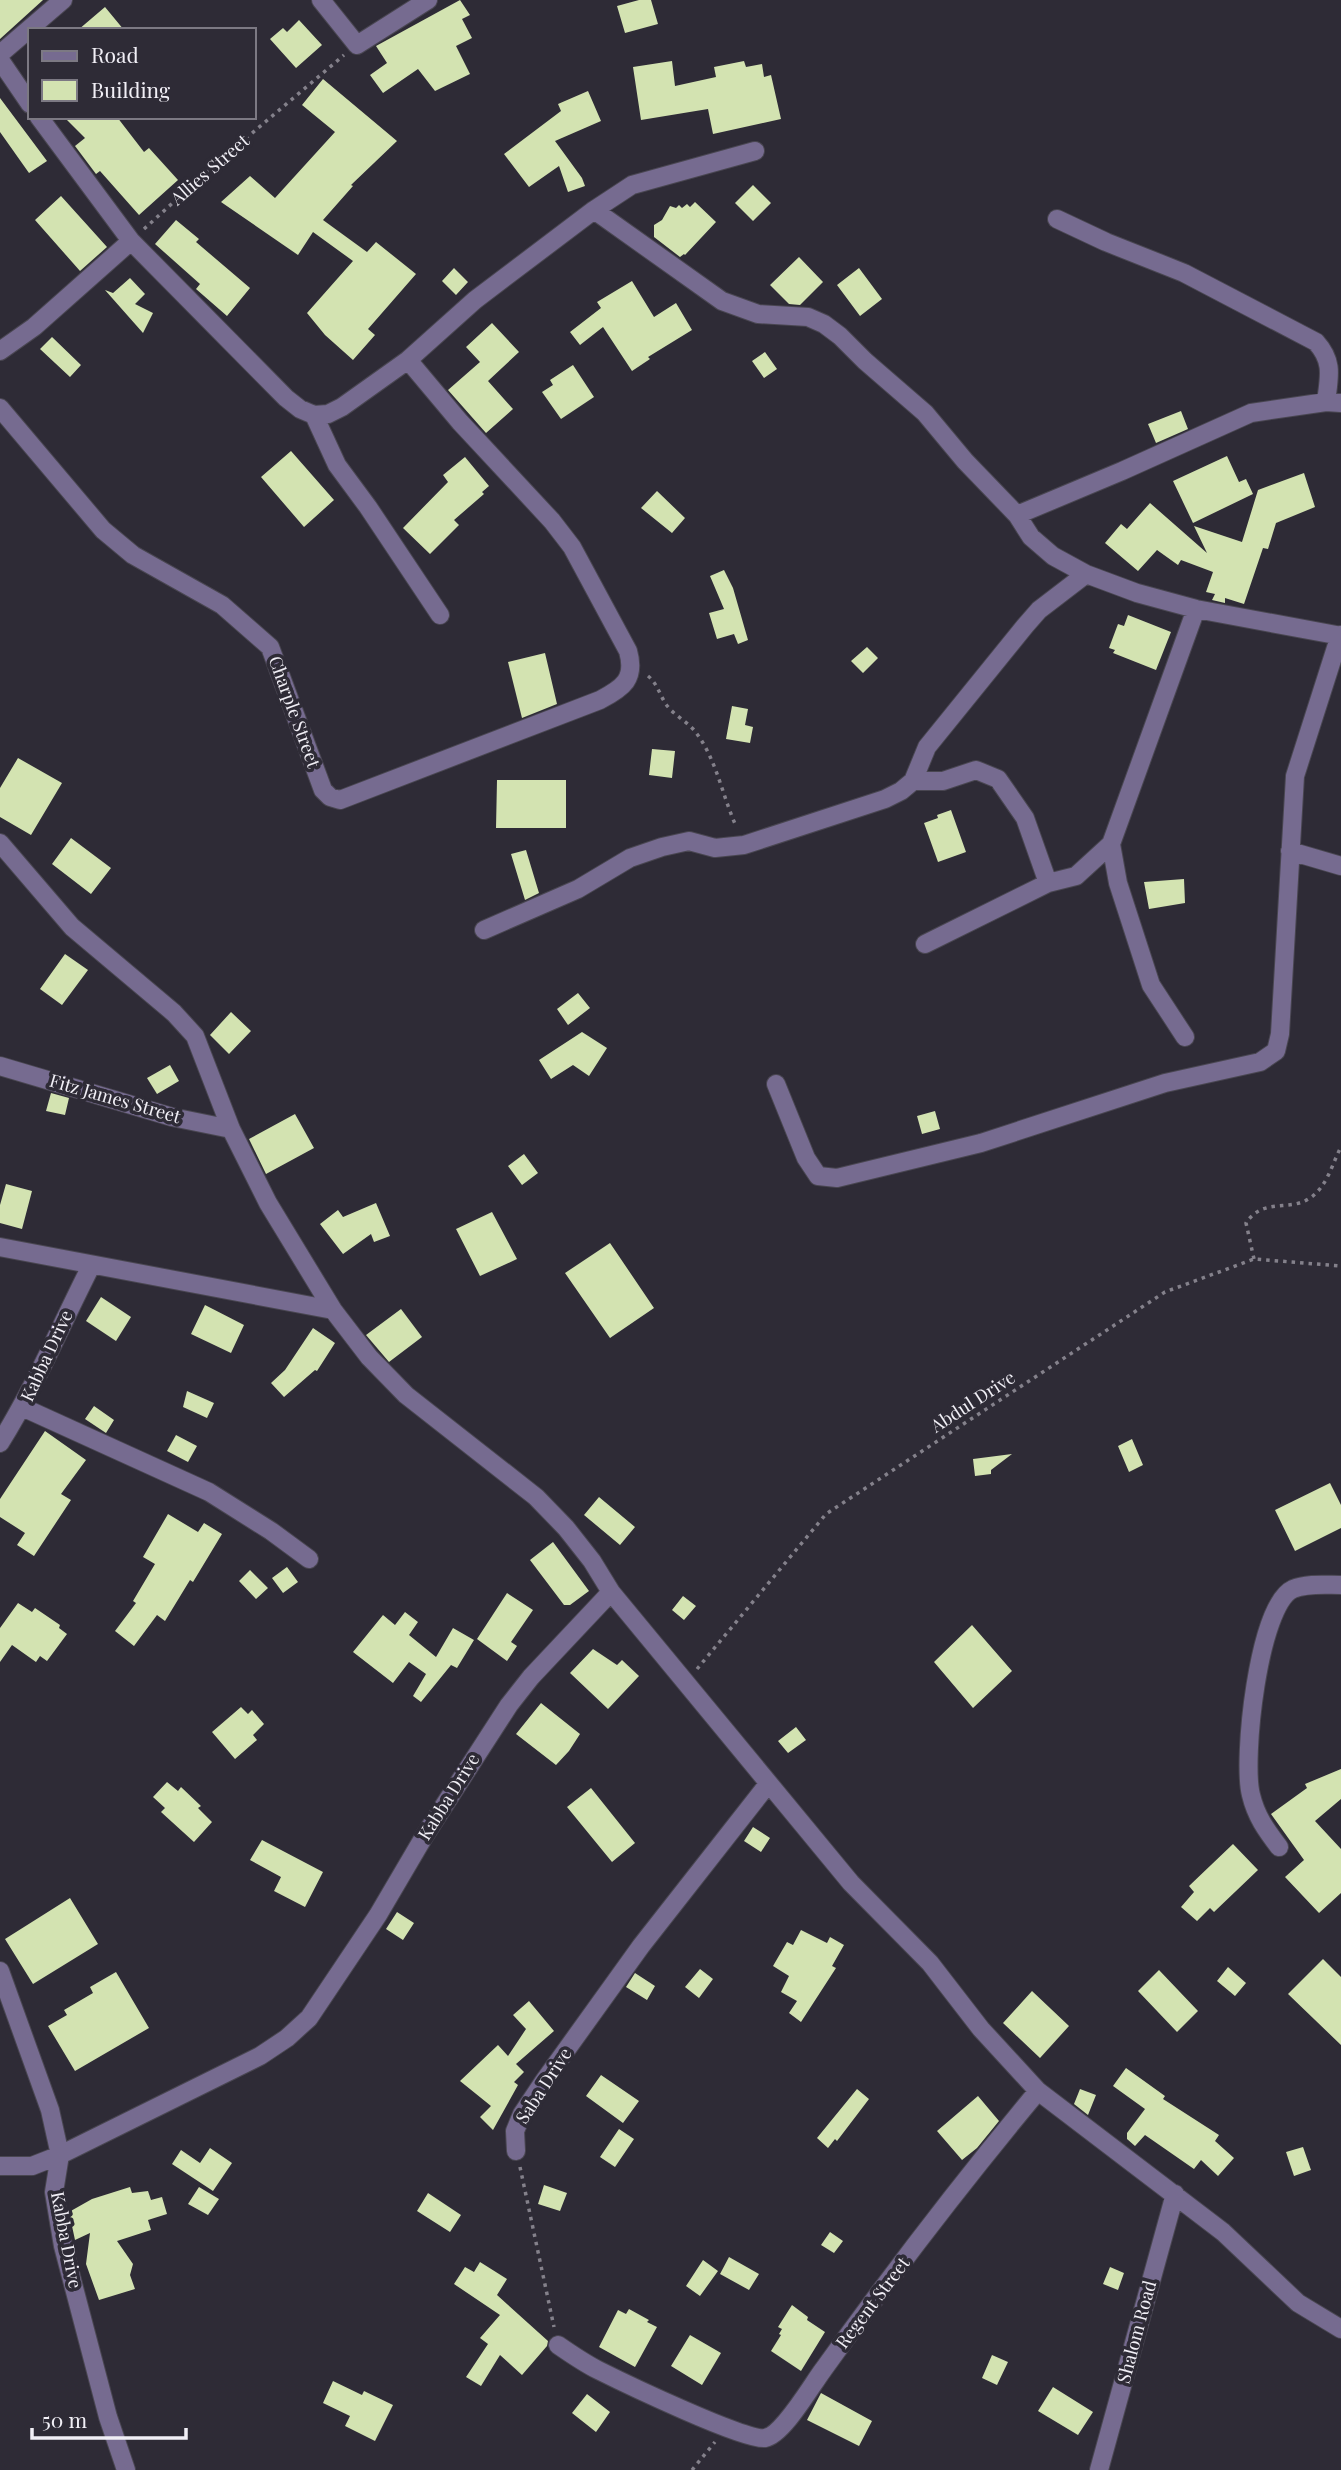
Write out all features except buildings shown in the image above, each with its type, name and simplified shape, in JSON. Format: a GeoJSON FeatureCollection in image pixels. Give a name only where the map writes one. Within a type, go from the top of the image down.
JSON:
{"type":"FeatureCollection","features":[{"type":"Feature","properties":{"kind":"street"},"geometry":{"type":"LineString","coordinates":[[33,28],[64,0]]}},
{"type":"Feature","properties":{"kind":"street"},"geometry":{"type":"LineString","coordinates":[[321,0],[357,45],[428,0]]}},
{"type":"Feature","properties":{"kind":"street"},"geometry":{"type":"LineString","coordinates":[[28,32],[0,57],[28,101]]}},
{"type":"Feature","properties":{"kind":"street"},"geometry":{"type":"LineString","coordinates":[[40,119],[131,241],[286,398],[300,409],[314,415],[328,414],[342,407],[408,360],[475,300],[594,210],[632,185],[755,151]]}},
{"type":"Feature","properties":{"kind":"street"},"geometry":{"type":"LineString","coordinates":[[594,210],[722,301],[758,314],[808,317],[824,324],[925,414],[1017,516],[1031,537],[1053,556],[1087,575],[1196,610],[1340,636],[1295,776],[1280,1034],[1276,1051],[1259,1062],[1165,1083],[981,1143],[837,1178],[818,1176],[812,1167],[776,1084]]}},
{"type":"Feature","properties":{"kind":"street"},"geometry":{"type":"LineString","coordinates":[[1017,516],[1251,413],[1334,402],[1327,354],[1316,342],[1184,273],[1057,219]]}},
{"type":"Feature","properties":{"kind":"street"},"geometry":{"type":"LineString","coordinates":[[0,351],[34,327],[131,241]]}},
{"type":"Feature","properties":{"kind":"street"},"geometry":{"type":"LineString","coordinates":[[408,360],[460,422],[552,521],[572,547],[628,651],[632,664]]}},
{"type":"Feature","properties":{"kind":"street","name":"Charple Street"},"geometry":{"type":"LineString","coordinates":[[0,408],[103,530],[133,555],[222,605],[245,622],[270,647],[319,780],[330,797],[340,800],[348,798],[600,700],[618,691],[630,677],[632,664]]}},
{"type":"Feature","properties":{"kind":"street"},"geometry":{"type":"LineString","coordinates":[[314,415],[337,466],[368,507],[440,615]]}},
{"type":"Feature","properties":{"kind":"street"},"geometry":{"type":"LineString","coordinates":[[484,930],[578,889],[630,858],[662,847],[689,841],[715,848],[744,845],[885,799],[901,791],[912,781],[927,747],[1024,626],[1039,610],[1087,575]]}},
{"type":"Feature","properties":{"kind":"street"},"geometry":{"type":"LineString","coordinates":[[925,944],[1048,883],[1076,876],[1111,844],[1196,610]]}},
{"type":"Feature","properties":{"kind":"street"},"geometry":{"type":"LineString","coordinates":[[912,781],[943,781],[976,770],[998,779],[1025,818],[1048,883]]}},
{"type":"Feature","properties":{"kind":"street"},"geometry":{"type":"LineString","coordinates":[[0,843],[72,927],[174,1013],[195,1036],[231,1129],[268,1203],[333,1310],[369,1357],[406,1395],[536,1497],[566,1528],[592,1561],[611,1592],[851,1884],[930,1963],[981,2029],[1038,2091],[1223,2232],[1298,2303],[1341,2329]]}},
{"type":"Feature","properties":{"kind":"street"},"geometry":{"type":"LineString","coordinates":[[1111,844],[1118,883],[1151,985],[1185,1037]]}},
{"type":"Feature","properties":{"kind":"street"},"geometry":{"type":"LineString","coordinates":[[1290,851],[1341,866]]}},
{"type":"Feature","properties":{"kind":"street","name":"Fitz James Street"},"geometry":{"type":"LineString","coordinates":[[0,1066],[172,1116],[231,1129]]}},
{"type":"Feature","properties":{"kind":"street"},"geometry":{"type":"LineString","coordinates":[[0,1247],[333,1310]]}},
{"type":"Feature","properties":{"kind":"street","name":"Kabba Drive"},"geometry":{"type":"LineString","coordinates":[[0,1443],[22,1407],[91,1266]]}},
{"type":"Feature","properties":{"kind":"street"},"geometry":{"type":"LineString","coordinates":[[22,1407],[209,1492],[271,1531],[309,1559]]}},
{"type":"Feature","properties":{"kind":"street"},"geometry":{"type":"LineString","coordinates":[[1279,1847],[1259,1820],[1247,1774],[1261,1655],[1274,1609],[1291,1590],[1313,1585],[1341,1585]]}},
{"type":"Feature","properties":{"kind":"street","name":"Kabba Drive"},"geometry":{"type":"LineString","coordinates":[[0,2166],[32,2166],[60,2155],[260,2056],[287,2038],[309,2018],[370,1927],[447,1798],[509,1705],[531,1677],[611,1592]]}},
{"type":"Feature","properties":{"kind":"street","name":"Saba Drive"},"geometry":{"type":"LineString","coordinates":[[516,2151],[516,2130],[522,2114],[537,2092],[641,1946],[768,1784]]}},
{"type":"Feature","properties":{"kind":"street","name":"Kabba Drive"},"geometry":{"type":"LineString","coordinates":[[0,1971],[50,2110],[60,2155],[54,2192],[63,2246],[108,2417],[126,2470]]}},
{"type":"Feature","properties":{"kind":"street","name":"Regent Street"},"geometry":{"type":"LineString","coordinates":[[727,2428],[753,2438],[767,2438],[782,2427],[978,2164],[1038,2091]]}},
{"type":"Feature","properties":{"kind":"street","name":"Shalom Road"},"geometry":{"type":"LineString","coordinates":[[1099,2470],[1175,2194]]}},
{"type":"Feature","properties":{"kind":"street"},"geometry":{"type":"LineString","coordinates":[[558,2345],[597,2370],[727,2428]]}},
{"type":"Feature","properties":{"kind":"path","name":"Allies Street"},"geometry":{"type":"LineString","coordinates":[[131,241],[211,168],[357,45]]}},
{"type":"Feature","properties":{"kind":"path"},"geometry":{"type":"LineString","coordinates":[[632,664],[655,682],[670,710],[695,732],[718,776],[744,845]]}},
{"type":"Feature","properties":{"kind":"path"},"geometry":{"type":"LineString","coordinates":[[1254,1259],[1247,1223],[1252,1214],[1262,1209],[1308,1200],[1322,1187],[1341,1147]]}},
{"type":"Feature","properties":{"kind":"path","name":"Abdul Drive"},"geometry":{"type":"LineString","coordinates":[[686,1682],[826,1514],[1165,1292],[1254,1259],[1341,1266]]}},
{"type":"Feature","properties":{"kind":"path"},"geometry":{"type":"LineString","coordinates":[[516,2151],[558,2345]]}},
{"type":"Feature","properties":{"kind":"path"},"geometry":{"type":"LineString","coordinates":[[692,2470],[727,2428]]}}]}
